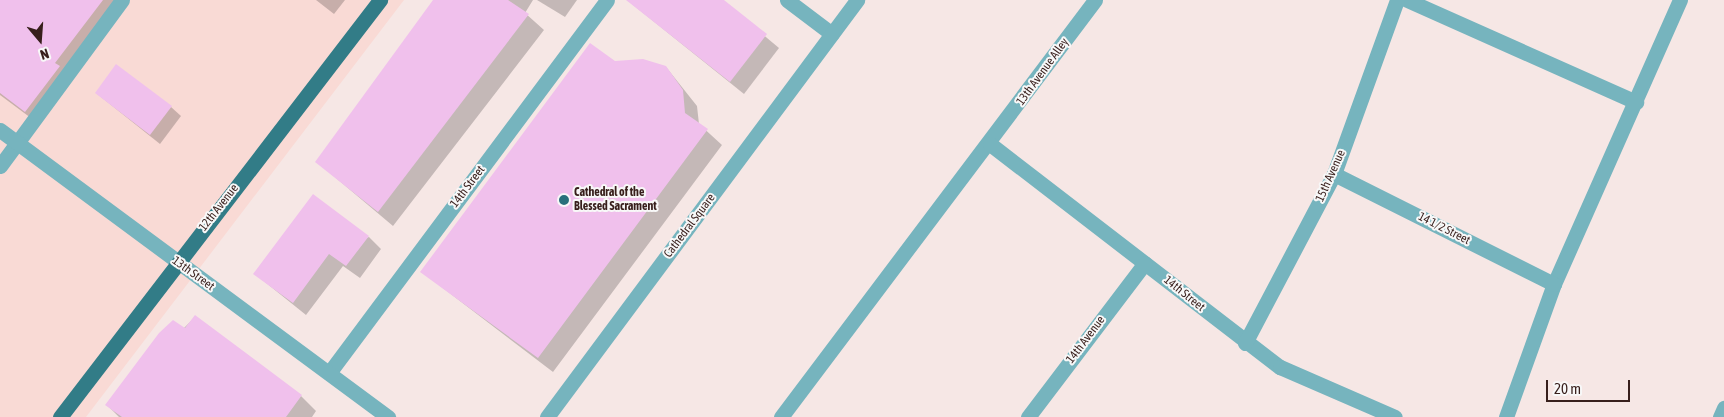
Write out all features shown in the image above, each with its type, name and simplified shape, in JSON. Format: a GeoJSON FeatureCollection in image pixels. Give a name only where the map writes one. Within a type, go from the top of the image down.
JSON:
{"type":"FeatureCollection","features":[{"type":"Feature","properties":{"kind":"main road","name":"12th Avenue"},"geometry":{"type":"LineString","coordinates":[[60,417],[177,262],[380,0]]}},
{"type":"Feature","properties":{"kind":"street"},"geometry":{"type":"LineString","coordinates":[[0,166],[122,0]]}},
{"type":"Feature","properties":{"kind":"street","name":"14th Street"},"geometry":{"type":"LineString","coordinates":[[330,373],[607,0]]}},
{"type":"Feature","properties":{"kind":"street"},"geometry":{"type":"LineString","coordinates":[[787,0],[832,34]]}},
{"type":"Feature","properties":{"kind":"street","name":"Cathedral Square"},"geometry":{"type":"LineString","coordinates":[[547,417],[857,0]]}},
{"type":"Feature","properties":{"kind":"street","name":"13th Avenue Alley"},"geometry":{"type":"LineString","coordinates":[[781,417],[990,144],[1096,0]]}},
{"type":"Feature","properties":{"kind":"street","name":"15th Avenue"},"geometry":{"type":"LineString","coordinates":[[1245,343],[1334,174],[1398,0]]}},
{"type":"Feature","properties":{"kind":"street"},"geometry":{"type":"LineString","coordinates":[[1407,0],[1636,102]]}},
{"type":"Feature","properties":{"kind":"street"},"geometry":{"type":"LineString","coordinates":[[1506,417],[1554,284],[1680,0]]}},
{"type":"Feature","properties":{"kind":"street","name":"13th Street"},"geometry":{"type":"LineString","coordinates":[[0,130],[388,417]]}},
{"type":"Feature","properties":{"kind":"street","name":"14th Street"},"geometry":{"type":"LineString","coordinates":[[990,144],[1145,263],[1245,343],[1280,367],[1395,417]]}},
{"type":"Feature","properties":{"kind":"street","name":"14 1/2 Street"},"geometry":{"type":"LineString","coordinates":[[1334,174],[1554,284]]}},
{"type":"Feature","properties":{"kind":"street","name":"14th Avenue"},"geometry":{"type":"LineString","coordinates":[[1028,417],[1145,263]]}},
{"type":"Feature","properties":{"kind":"street"},"geometry":{"type":"LineString","coordinates":[[1720,417],[1724,408]]}},
{"type":"Feature","properties":{"kind":"shaded area"},"geometry":{"type":"Polygon","coordinates":[[[0,0],[404,0],[86,417],[0,417],[0,0]]]}},
{"type":"Feature","properties":{"kind":"building"},"geometry":{"type":"Polygon","coordinates":[[[0,0],[103,0],[55,63],[60,66],[25,112],[0,93],[0,0]]]}},
{"type":"Feature","properties":{"kind":"building"},"geometry":{"type":"Polygon","coordinates":[[[433,0],[508,0],[529,14],[378,212],[315,162],[433,0]]]}},
{"type":"Feature","properties":{"kind":"building"},"geometry":{"type":"Polygon","coordinates":[[[626,0],[724,0],[767,34],[730,82],[626,0]]]}},
{"type":"Feature","properties":{"kind":"building","name":"Cathedral of the Blessed Sacrament"},"geometry":{"type":"Polygon","coordinates":[[[590,43],[615,61],[643,59],[666,66],[683,90],[685,113],[708,129],[538,358],[420,272],[590,43]]]}},
{"type":"Feature","properties":{"kind":"building"},"geometry":{"type":"Polygon","coordinates":[[[116,64],[172,106],[150,135],[95,93],[116,64]]]}},
{"type":"Feature","properties":{"kind":"building"},"geometry":{"type":"Polygon","coordinates":[[[313,194],[369,236],[346,266],[329,254],[293,303],[253,274],[313,194]]]}},
{"type":"Feature","properties":{"kind":"building"},"geometry":{"type":"Polygon","coordinates":[[[195,315],[302,395],[286,417],[122,417],[105,405],[159,333],[173,320],[185,328],[195,315]]]}},
{"type":"Feature","properties":{"kind":"place","name":"Cathedral of the Blessed Sacrament"},"geometry":{"type":"Point","coordinates":[564,200]}}]}
